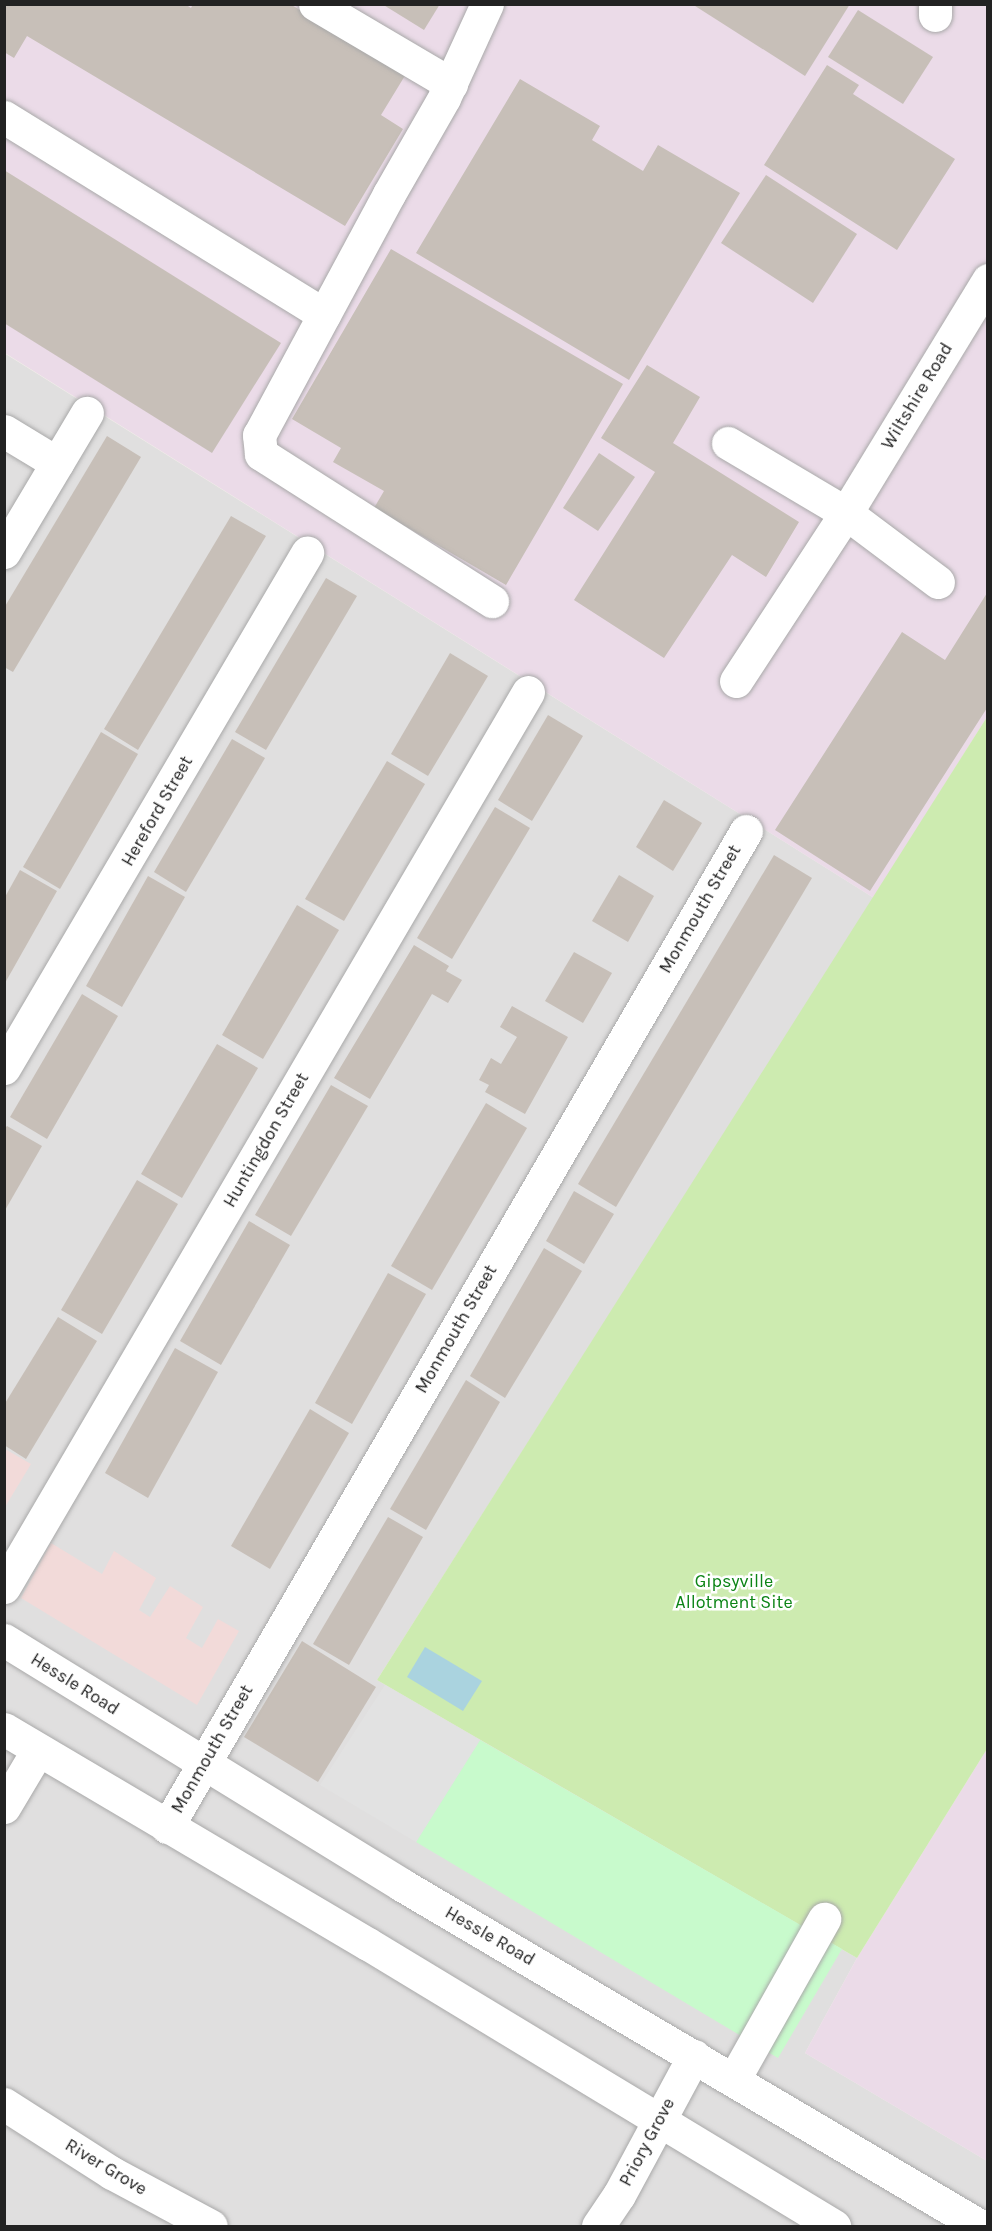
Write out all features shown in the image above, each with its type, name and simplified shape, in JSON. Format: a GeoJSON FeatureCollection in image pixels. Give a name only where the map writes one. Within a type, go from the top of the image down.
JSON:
{"type":"FeatureCollection","features":[{"type":"Feature","properties":{"kind":"street"},"geometry":{"type":"LineString","coordinates":[[315,4],[451,84]]}},
{"type":"Feature","properties":{"kind":"street"},"geometry":{"type":"LineString","coordinates":[[487,4],[451,84],[259,435],[261,454],[492,601]]}},
{"type":"Feature","properties":{"kind":"street"},"geometry":{"type":"LineString","coordinates":[[4,117],[324,315]]}},
{"type":"Feature","properties":{"kind":"street","name":"Wiltshire Road"},"geometry":{"type":"LineString","coordinates":[[736,681],[846,513],[987,280]]}},
{"type":"Feature","properties":{"kind":"street"},"geometry":{"type":"LineString","coordinates":[[4,552],[87,413]]}},
{"type":"Feature","properties":{"kind":"street"},"geometry":{"type":"LineString","coordinates":[[4,431],[57,463]]}},
{"type":"Feature","properties":{"kind":"street"},"geometry":{"type":"LineString","coordinates":[[728,442],[846,513],[938,582]]}},
{"type":"Feature","properties":{"kind":"street","name":"Hereford Street"},"geometry":{"type":"LineString","coordinates":[[4,1068],[307,553]]}},
{"type":"Feature","properties":{"kind":"street","name":"Huntingdon Street"},"geometry":{"type":"LineString","coordinates":[[4,1587],[528,692]]}},
{"type":"Feature","properties":{"kind":"street","name":"Monmouth Street"},"geometry":{"type":"LineString","coordinates":[[167,1827],[746,831]]}},
{"type":"Feature","properties":{"kind":"street","name":"Hessle Road"},"geometry":{"type":"LineString","coordinates":[[4,1640],[402,1885],[980,2226]]}},
{"type":"Feature","properties":{"kind":"street"},"geometry":{"type":"LineString","coordinates":[[4,1729],[368,1944],[834,2226]]}},
{"type":"Feature","properties":{"kind":"street"},"geometry":{"type":"LineString","coordinates":[[4,1807],[38,1750]]}},
{"type":"Feature","properties":{"kind":"street"},"geometry":{"type":"LineString","coordinates":[[734,2079],[824,1919]]}},
{"type":"Feature","properties":{"kind":"street","name":"Priory Grove"},"geometry":{"type":"LineString","coordinates":[[598,2226],[619,2195],[694,2056]]}},
{"type":"Feature","properties":{"kind":"street","name":"River Grove"},"geometry":{"type":"LineString","coordinates":[[4,2104],[112,2173],[211,2226]]}},
{"type":"Feature","properties":{"kind":"shaded area"},"geometry":{"type":"Polygon","coordinates":[[[4,5],[987,5],[987,717],[874,898],[5,353],[4,5]]]}},
{"type":"Feature","properties":{"kind":"shaded area"},"geometry":{"type":"Polygon","coordinates":[[[4,353],[874,898],[377,1680],[857,1958],[805,2053],[987,2161],[987,2226],[5,2226],[4,353]]]}},
{"type":"Feature","properties":{"kind":"shaded area"},"geometry":{"type":"Polygon","coordinates":[[[5,1449],[31,1464],[5,1507],[5,1449]]]}},
{"type":"Feature","properties":{"kind":"shaded area"},"geometry":{"type":"Polygon","coordinates":[[[51,1543],[102,1574],[114,1551],[156,1578],[139,1610],[150,1617],[170,1586],[203,1607],[186,1638],[202,1648],[218,1619],[239,1631],[197,1705],[21,1598],[51,1543]]]}},
{"type":"Feature","properties":{"kind":"shaded area"},"geometry":{"type":"Polygon","coordinates":[[[385,1685],[480,1740],[416,1842],[320,1785],[385,1685]]]}},
{"type":"Feature","properties":{"kind":"shaded area"},"geometry":{"type":"Polygon","coordinates":[[[987,1749],[987,2161],[805,2053],[857,1958],[987,1749]]]}},
{"type":"Feature","properties":{"kind":"green space","name":"Gipsyville Allotment Site"},"geometry":{"type":"Polygon","coordinates":[[[987,717],[987,1749],[857,1958],[377,1680],[987,717]]]}},
{"type":"Feature","properties":{"kind":"green space"},"geometry":{"type":"Polygon","coordinates":[[[480,1740],[842,1949],[778,2058],[416,1842],[480,1740]]]}},
{"type":"Feature","properties":{"kind":"water"},"geometry":{"type":"Polygon","coordinates":[[[425,1647],[482,1681],[463,1711],[407,1677],[425,1647]]]}},
{"type":"Feature","properties":{"kind":"building"},"geometry":{"type":"Polygon","coordinates":[[[4,4],[185,4],[191,8],[193,4],[290,4],[406,74],[381,115],[403,129],[345,226],[27,36],[14,58],[4,52],[4,4]]]}},
{"type":"Feature","properties":{"kind":"building"},"geometry":{"type":"Polygon","coordinates":[[[382,4],[440,4],[424,30],[382,4]]]}},
{"type":"Feature","properties":{"kind":"building"},"geometry":{"type":"Polygon","coordinates":[[[692,4],[850,4],[805,76],[692,4]]]}},
{"type":"Feature","properties":{"kind":"building"},"geometry":{"type":"Polygon","coordinates":[[[858,10],[933,57],[903,104],[828,57],[858,10]]]}},
{"type":"Feature","properties":{"kind":"building"},"geometry":{"type":"Polygon","coordinates":[[[827,65],[859,85],[853,94],[955,159],[897,250],[764,165],[827,65]]]}},
{"type":"Feature","properties":{"kind":"building"},"geometry":{"type":"Polygon","coordinates":[[[520,79],[600,126],[592,140],[643,171],[658,145],[740,193],[629,380],[416,253],[520,79]]]}},
{"type":"Feature","properties":{"kind":"building"},"geometry":{"type":"Polygon","coordinates":[[[4,170],[281,343],[212,453],[4,323],[4,170]]]}},
{"type":"Feature","properties":{"kind":"building"},"geometry":{"type":"Polygon","coordinates":[[[766,175],[857,234],[813,303],[721,243],[766,175]]]}},
{"type":"Feature","properties":{"kind":"building"},"geometry":{"type":"Polygon","coordinates":[[[391,249],[623,384],[506,585],[374,508],[384,491],[333,462],[341,448],[292,419],[391,249]]]}},
{"type":"Feature","properties":{"kind":"building"},"geometry":{"type":"Polygon","coordinates":[[[647,365],[700,397],[673,443],[799,522],[766,577],[732,555],[664,658],[574,600],[655,472],[601,438],[647,365]]]}},
{"type":"Feature","properties":{"kind":"building"},"geometry":{"type":"Polygon","coordinates":[[[107,436],[141,457],[13,672],[4,667],[4,608],[107,436]]]}},
{"type":"Feature","properties":{"kind":"building"},"geometry":{"type":"Polygon","coordinates":[[[599,453],[635,477],[598,531],[563,508],[599,453]]]}},
{"type":"Feature","properties":{"kind":"building"},"geometry":{"type":"Polygon","coordinates":[[[231,516],[266,536],[138,750],[104,729],[231,516]]]}},
{"type":"Feature","properties":{"kind":"building"},"geometry":{"type":"Polygon","coordinates":[[[326,578],[357,596],[266,750],[235,732],[326,578]]]}},
{"type":"Feature","properties":{"kind":"building"},"geometry":{"type":"Polygon","coordinates":[[[987,593],[987,708],[870,891],[775,830],[902,632],[945,660],[987,593]]]}},
{"type":"Feature","properties":{"kind":"building"},"geometry":{"type":"Polygon","coordinates":[[[450,653],[488,676],[428,776],[391,754],[450,653]]]}},
{"type":"Feature","properties":{"kind":"building"},"geometry":{"type":"Polygon","coordinates":[[[548,715],[583,736],[532,821],[498,800],[548,715]]]}},
{"type":"Feature","properties":{"kind":"building"},"geometry":{"type":"Polygon","coordinates":[[[101,732],[138,754],[60,889],[23,867],[101,732]]]}},
{"type":"Feature","properties":{"kind":"building"},"geometry":{"type":"Polygon","coordinates":[[[232,739],[265,758],[186,892],[154,872],[232,739]]]}},
{"type":"Feature","properties":{"kind":"building"},"geometry":{"type":"Polygon","coordinates":[[[387,761],[425,784],[344,921],[305,899],[387,761]]]}},
{"type":"Feature","properties":{"kind":"building"},"geometry":{"type":"Polygon","coordinates":[[[664,800],[702,823],[673,871],[636,847],[664,800]]]}},
{"type":"Feature","properties":{"kind":"building"},"geometry":{"type":"Polygon","coordinates":[[[495,807],[530,828],[452,959],[417,938],[495,807]]]}},
{"type":"Feature","properties":{"kind":"building"},"geometry":{"type":"Polygon","coordinates":[[[774,855],[812,878],[616,1207],[578,1184],[774,855]]]}},
{"type":"Feature","properties":{"kind":"building"},"geometry":{"type":"Polygon","coordinates":[[[20,870],[57,891],[5,983],[5,897],[20,870]]]}},
{"type":"Feature","properties":{"kind":"building"},"geometry":{"type":"Polygon","coordinates":[[[619,875],[654,896],[628,942],[592,921],[619,875]]]}},
{"type":"Feature","properties":{"kind":"building"},"geometry":{"type":"Polygon","coordinates":[[[148,876],[185,897],[122,1007],[86,986],[148,876]]]}},
{"type":"Feature","properties":{"kind":"building"},"geometry":{"type":"Polygon","coordinates":[[[297,905],[339,930],[263,1059],[222,1035],[297,905]]]}},
{"type":"Feature","properties":{"kind":"building"},"geometry":{"type":"Polygon","coordinates":[[[414,945],[449,966],[446,971],[462,980],[448,1003],[432,994],[370,1099],[334,1078],[414,945]]]}},
{"type":"Feature","properties":{"kind":"building"},"geometry":{"type":"Polygon","coordinates":[[[574,952],[612,973],[583,1023],[545,1001],[574,952]]]}},
{"type":"Feature","properties":{"kind":"building"},"geometry":{"type":"Polygon","coordinates":[[[82,994],[118,1016],[47,1139],[10,1117],[82,994]]]}},
{"type":"Feature","properties":{"kind":"building"},"geometry":{"type":"Polygon","coordinates":[[[512,1006],[568,1037],[525,1114],[485,1092],[489,1085],[479,1080],[491,1058],[501,1064],[517,1037],[500,1027],[512,1006]]]}},
{"type":"Feature","properties":{"kind":"building"},"geometry":{"type":"Polygon","coordinates":[[[217,1044],[258,1068],[182,1198],[141,1174],[217,1044]]]}},
{"type":"Feature","properties":{"kind":"building"},"geometry":{"type":"Polygon","coordinates":[[[331,1085],[368,1106],[291,1236],[255,1215],[331,1085]]]}},
{"type":"Feature","properties":{"kind":"building"},"geometry":{"type":"Polygon","coordinates":[[[486,1103],[527,1128],[432,1290],[391,1266],[486,1103]]]}},
{"type":"Feature","properties":{"kind":"building"},"geometry":{"type":"Polygon","coordinates":[[[7,1126],[42,1146],[4,1212],[4,1129],[7,1126]]]}},
{"type":"Feature","properties":{"kind":"building"},"geometry":{"type":"Polygon","coordinates":[[[137,1180],[178,1204],[102,1334],[61,1310],[137,1180]]]}},
{"type":"Feature","properties":{"kind":"building"},"geometry":{"type":"Polygon","coordinates":[[[574,1191],[614,1214],[584,1264],[546,1241],[574,1191]]]}},
{"type":"Feature","properties":{"kind":"building"},"geometry":{"type":"Polygon","coordinates":[[[249,1221],[290,1245],[221,1365],[180,1341],[249,1221]]]}},
{"type":"Feature","properties":{"kind":"building"},"geometry":{"type":"Polygon","coordinates":[[[544,1248],[582,1271],[505,1398],[470,1376],[544,1248]]]}},
{"type":"Feature","properties":{"kind":"building"},"geometry":{"type":"Polygon","coordinates":[[[388,1273],[426,1294],[352,1424],[315,1403],[388,1273]]]}},
{"type":"Feature","properties":{"kind":"building"},"geometry":{"type":"Polygon","coordinates":[[[58,1317],[97,1341],[26,1459],[4,1445],[4,1405],[58,1317]]]}},
{"type":"Feature","properties":{"kind":"building"},"geometry":{"type":"Polygon","coordinates":[[[175,1348],[218,1372],[148,1498],[105,1473],[175,1348]]]}},
{"type":"Feature","properties":{"kind":"building"},"geometry":{"type":"Polygon","coordinates":[[[466,1380],[500,1402],[426,1530],[390,1509],[466,1380]]]}},
{"type":"Feature","properties":{"kind":"building"},"geometry":{"type":"Polygon","coordinates":[[[310,1409],[349,1433],[270,1569],[231,1546],[310,1409]]]}},
{"type":"Feature","properties":{"kind":"building"},"geometry":{"type":"Polygon","coordinates":[[[388,1517],[423,1537],[349,1665],[313,1644],[388,1517]]]}},
{"type":"Feature","properties":{"kind":"building"},"geometry":{"type":"Polygon","coordinates":[[[302,1641],[376,1687],[318,1782],[244,1737],[302,1641]]]}}]}
